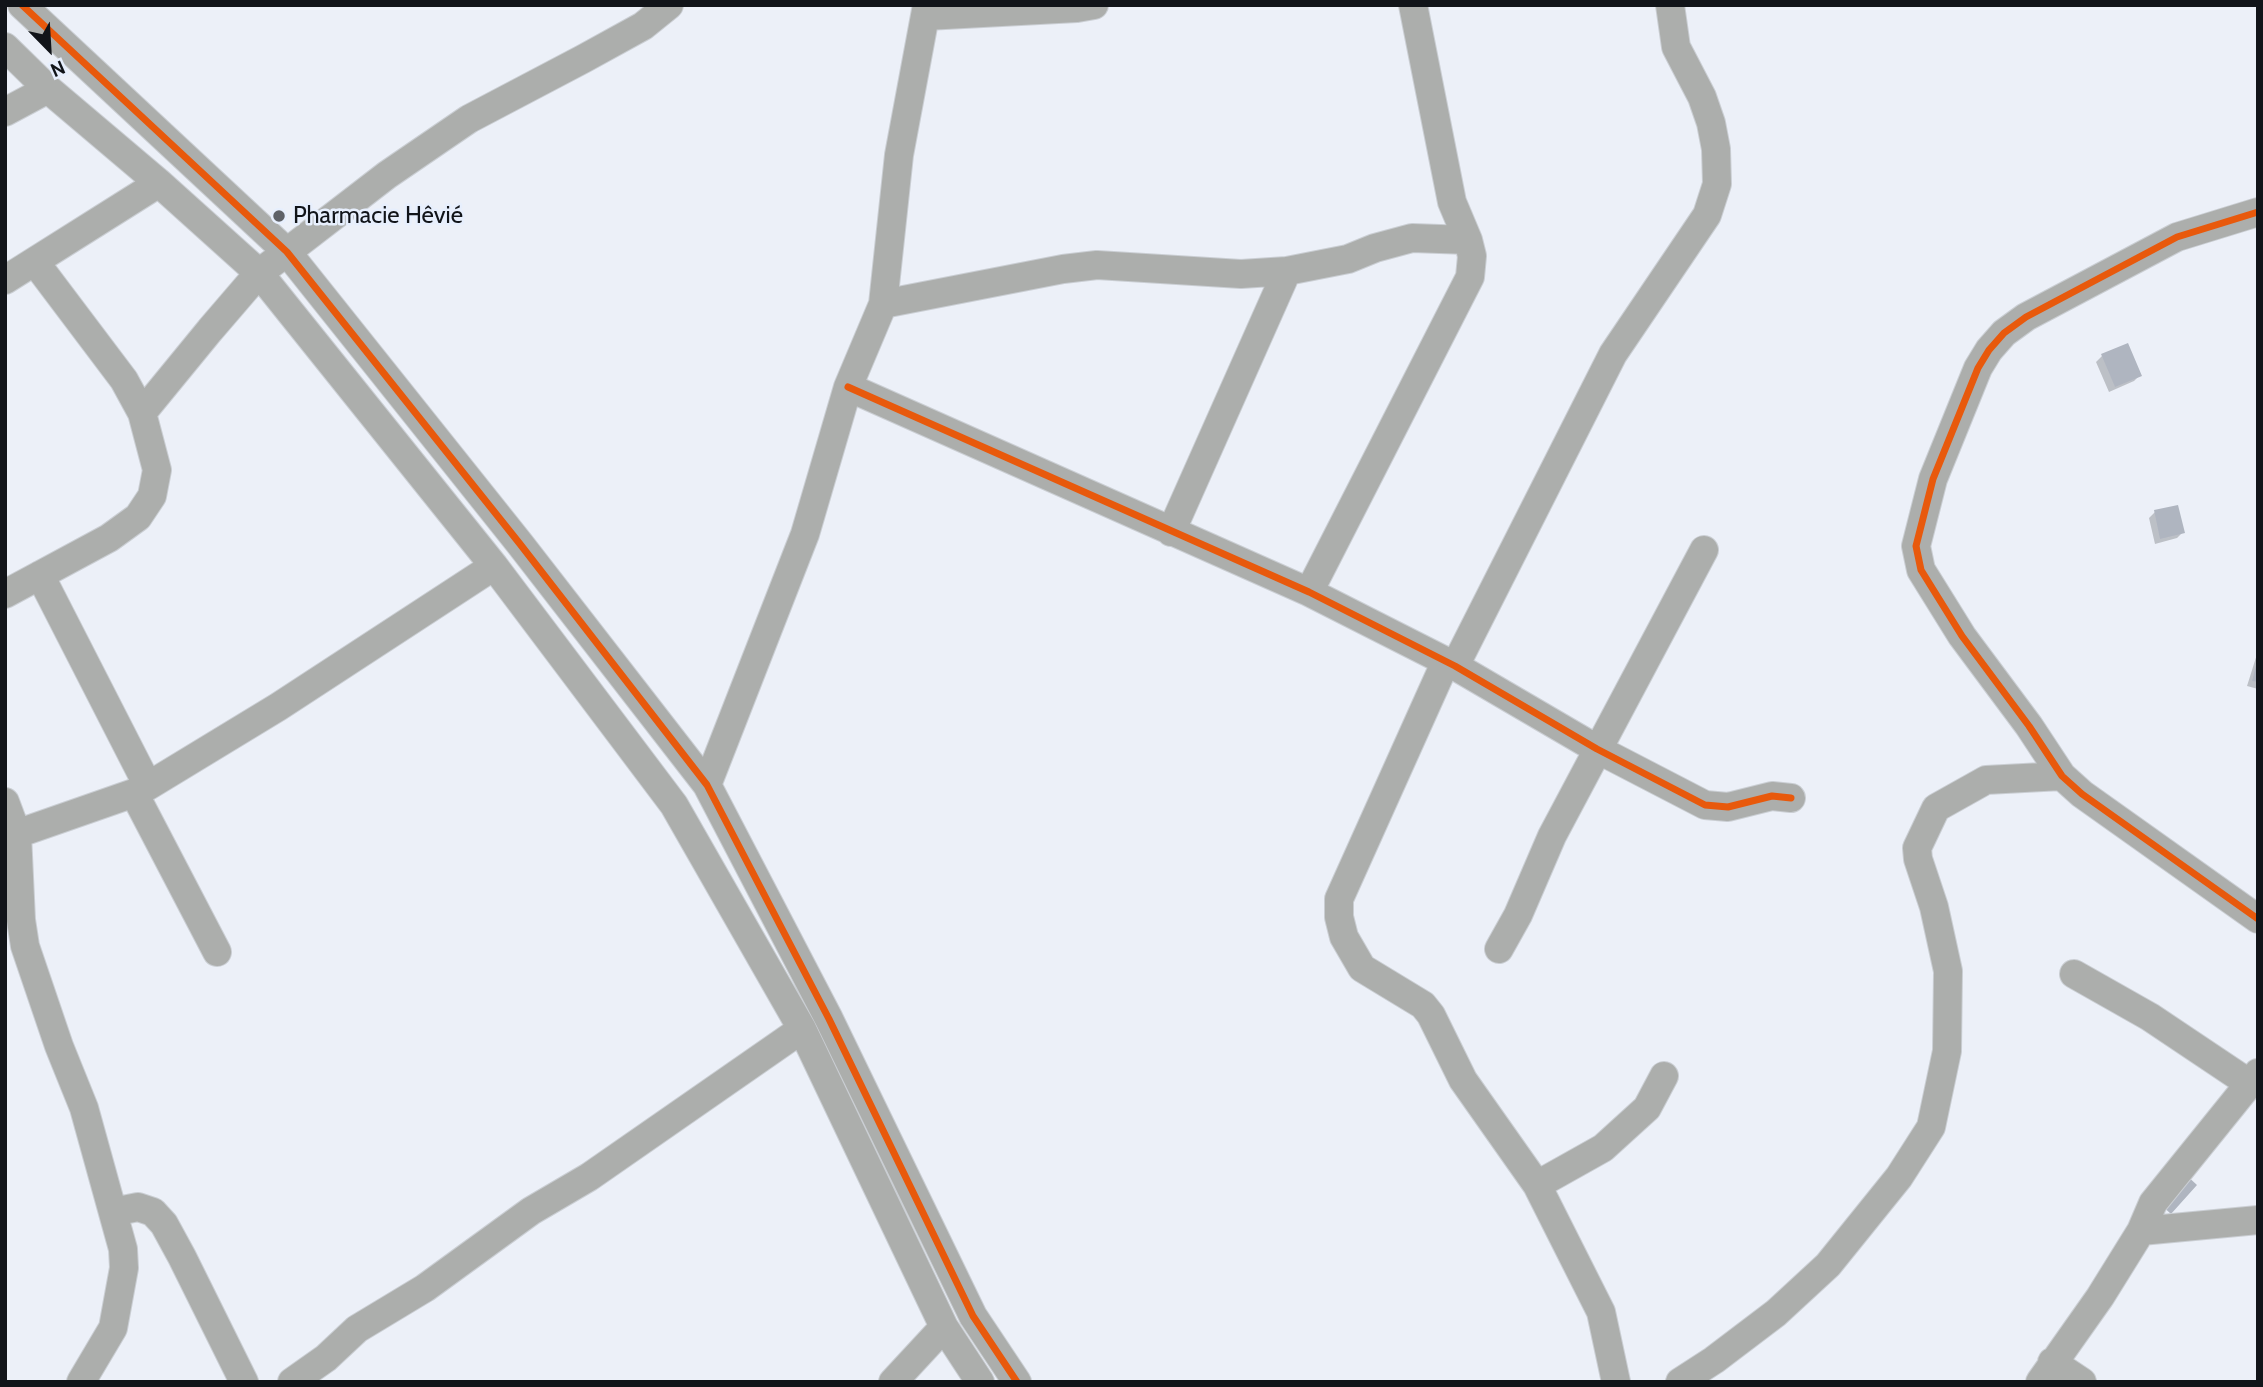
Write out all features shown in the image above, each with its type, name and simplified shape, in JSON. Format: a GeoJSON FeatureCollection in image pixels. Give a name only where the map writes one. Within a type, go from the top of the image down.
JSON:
{"type":"FeatureCollection","features":[{"type":"Feature","properties":{"kind":"street"},"geometry":{"type":"LineString","coordinates":[[22,5],[287,252],[520,544],[707,785],[829,1019],[973,1316],[1017,1382]]}},
{"type":"Feature","properties":{"kind":"street"},"geometry":{"type":"LineString","coordinates":[[142,413],[259,273],[387,175],[469,119],[643,26],[670,5]]}},
{"type":"Feature","properties":{"kind":"street"},"geometry":{"type":"LineString","coordinates":[[1308,592],[1470,277],[1472,256],[1452,202],[1413,5]]}},
{"type":"Feature","properties":{"kind":"street"},"geometry":{"type":"LineString","coordinates":[[1616,1382],[1601,1312],[1537,1185],[1463,1080],[1431,1015],[1423,1005],[1362,968],[1344,937],[1339,918],[1339,899],[1450,663],[1614,354],[1707,215],[1717,184],[1716,149],[1711,122],[1702,97],[1676,47],[1670,5]]}},
{"type":"Feature","properties":{"kind":"street"},"geometry":{"type":"LineString","coordinates":[[707,785],[805,534],[848,387],[883,304],[899,155],[927,11],[1083,6]]}},
{"type":"Feature","properties":{"kind":"street"},"geometry":{"type":"LineString","coordinates":[[5,47],[48,89],[159,183],[259,273],[494,566],[674,805],[802,1029],[944,1327],[980,1382]]}},
{"type":"Feature","properties":{"kind":"street"},"geometry":{"type":"LineString","coordinates":[[5,113],[48,89]]}},
{"type":"Feature","properties":{"kind":"street"},"geometry":{"type":"LineString","coordinates":[[5,280],[159,183]]}},
{"type":"Feature","properties":{"kind":"street"},"geometry":{"type":"LineString","coordinates":[[2258,212],[2177,237],[2026,317],[2004,332],[1989,349],[1978,368],[1933,479],[1916,546],[1921,570],[1962,636],[2029,726],[2062,776],[2082,794],[2258,919]]}},
{"type":"Feature","properties":{"kind":"street"},"geometry":{"type":"LineString","coordinates":[[883,304],[1063,269],[1097,265],[1241,274],[1287,271],[1348,259],[1376,248],[1412,239],[1468,240]]}},
{"type":"Feature","properties":{"kind":"street"},"geometry":{"type":"LineString","coordinates":[[5,594],[109,538],[138,517],[152,496],[157,470],[142,413],[124,380],[35,262]]}},
{"type":"Feature","properties":{"kind":"street"},"geometry":{"type":"LineString","coordinates":[[1171,532],[1287,271]]}},
{"type":"Feature","properties":{"kind":"street"},"geometry":{"type":"LineString","coordinates":[[848,387],[1308,592],[1450,663],[1597,749],[1705,805],[1728,807],[1772,796],[1791,797]]}},
{"type":"Feature","properties":{"kind":"street"},"geometry":{"type":"LineString","coordinates":[[1499,949],[1518,915],[1552,836],[1704,550]]}},
{"type":"Feature","properties":{"kind":"street"},"geometry":{"type":"LineString","coordinates":[[11,836],[141,789],[278,707],[494,566]]}},
{"type":"Feature","properties":{"kind":"street"},"geometry":{"type":"LineString","coordinates":[[40,575],[217,952]]}},
{"type":"Feature","properties":{"kind":"street"},"geometry":{"type":"LineString","coordinates":[[1680,1382],[1776,1313],[1828,1265],[1899,1177],[1931,1126],[1947,1051],[1948,971],[1934,907],[1917,859],[1917,848],[1936,808],[1986,779],[2062,776]]}},
{"type":"Feature","properties":{"kind":"street"},"geometry":{"type":"LineString","coordinates":[[5,803],[25,946],[59,1046],[84,1108],[123,1249],[124,1268],[113,1328],[81,1382]]}},
{"type":"Feature","properties":{"kind":"street"},"geometry":{"type":"LineString","coordinates":[[2074,974],[2254,1078],[2154,1203],[2141,1231],[2100,1297],[2046,1372],[2082,1382]]}},
{"type":"Feature","properties":{"kind":"street"},"geometry":{"type":"LineString","coordinates":[[292,1382],[326,1358],[357,1329],[425,1288],[531,1211],[599,1170],[802,1029]]}},
{"type":"Feature","properties":{"kind":"street"},"geometry":{"type":"LineString","coordinates":[[1537,1185],[1603,1148],[1647,1108],[1664,1076]]}},
{"type":"Feature","properties":{"kind":"street"},"geometry":{"type":"LineString","coordinates":[[113,1212],[138,1207],[153,1212],[163,1224],[244,1382]]}},
{"type":"Feature","properties":{"kind":"street"},"geometry":{"type":"LineString","coordinates":[[2141,1231],[2258,1220]]}},
{"type":"Feature","properties":{"kind":"street"},"geometry":{"type":"LineString","coordinates":[[893,1382],[944,1327]]}},
{"type":"Feature","properties":{"kind":"building"},"geometry":{"type":"Polygon","coordinates":[[[2128,343],[2142,376],[2115,387],[2101,354],[2128,343]]]}},
{"type":"Feature","properties":{"kind":"building"},"geometry":{"type":"Polygon","coordinates":[[[2178,505],[2185,533],[2160,539],[2154,510],[2178,505]]]}},
{"type":"Feature","properties":{"kind":"building"},"geometry":{"type":"Polygon","coordinates":[[[2258,662],[2258,682],[2252,681],[2258,662]]]}},
{"type":"Feature","properties":{"kind":"building"},"geometry":{"type":"Polygon","coordinates":[[[2184,1173],[2197,1185],[2171,1214],[2158,1202],[2184,1173]]]}},
{"type":"Feature","properties":{"kind":"cycle path"},"geometry":{"type":"LineString","coordinates":[[22,5],[287,252],[520,544],[707,785],[829,1019],[973,1316],[1017,1382]]}},
{"type":"Feature","properties":{"kind":"cycle path"},"geometry":{"type":"LineString","coordinates":[[2258,212],[2177,237],[2026,317],[2004,333],[1978,368],[1933,479],[1916,546],[1921,570],[1962,636],[2029,726],[2062,776],[2082,794],[2258,919]]}},
{"type":"Feature","properties":{"kind":"cycle path"},"geometry":{"type":"LineString","coordinates":[[848,387],[1309,592],[1455,666],[1597,749],[1705,805],[1728,807],[1772,796],[1791,798]]}},
{"type":"Feature","properties":{"kind":"place","name":"Pharmacie Hêvié"},"geometry":{"type":"Point","coordinates":[279,216]}}]}
